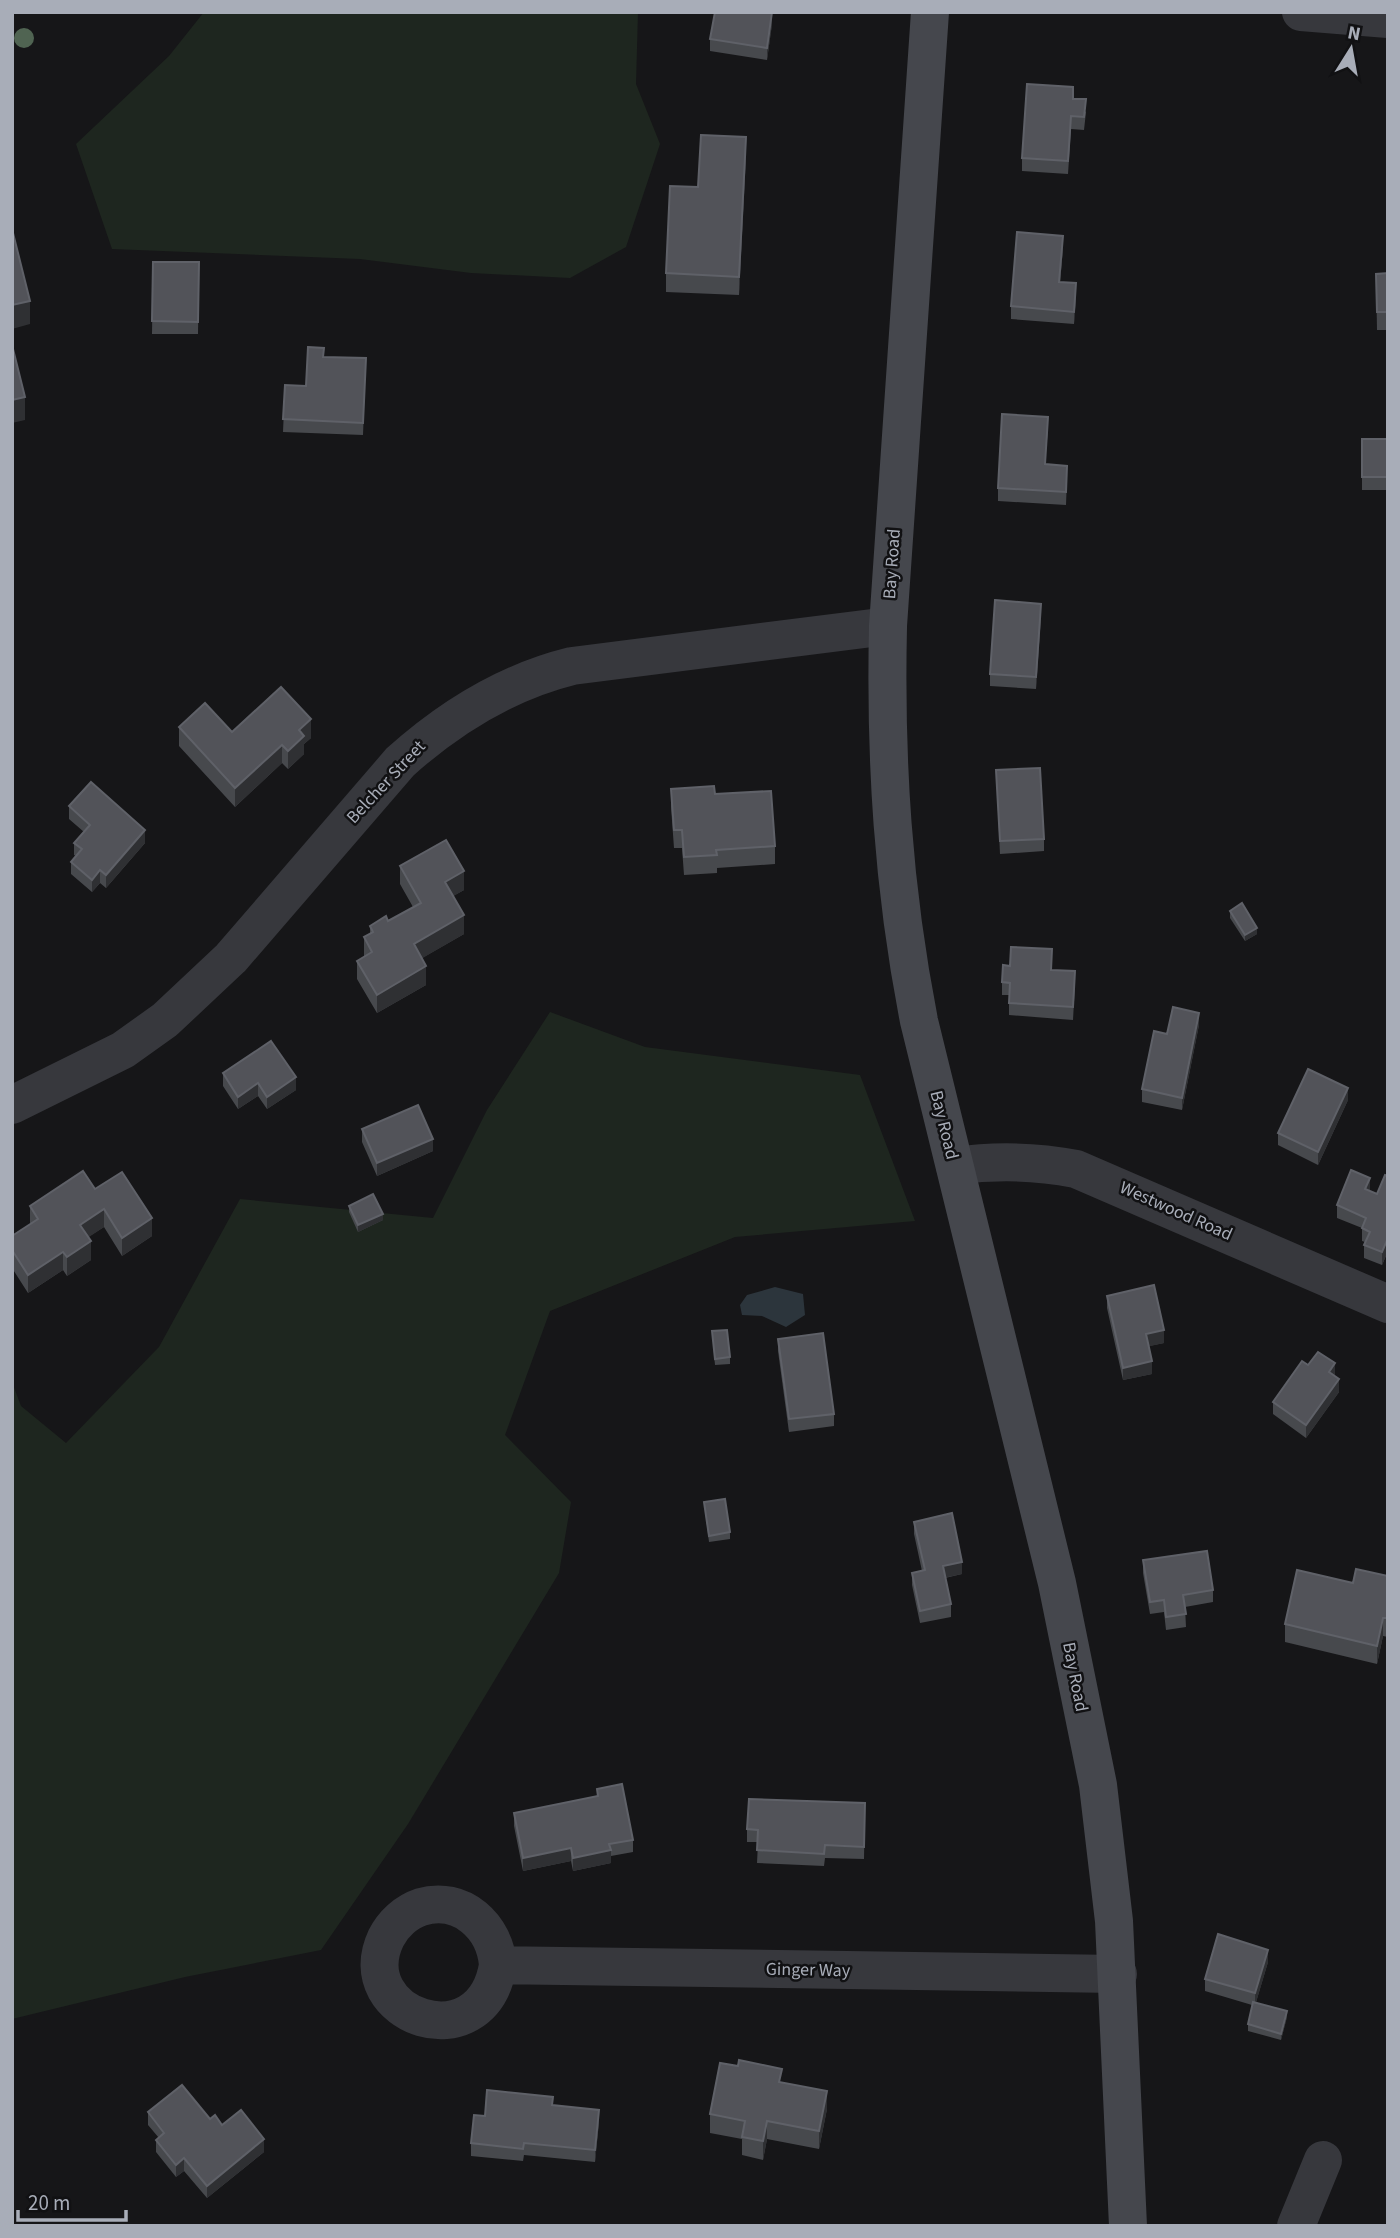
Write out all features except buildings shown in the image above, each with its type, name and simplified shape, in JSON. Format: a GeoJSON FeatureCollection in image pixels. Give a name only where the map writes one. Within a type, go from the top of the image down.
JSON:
{"type":"FeatureCollection","features":[{"type":"Feature","properties":{"kind":"main road","name":"Bay Road"},"geometry":{"type":"LineString","coordinates":[[930,12],[888,626],[887,772],[900,913],[919,1021],[1057,1583],[1098,1785],[1118,1974],[1128,2226]]}},
{"type":"Feature","properties":{"kind":"street"},"geometry":{"type":"LineString","coordinates":[[1301,12],[1388,19]]}},
{"type":"Feature","properties":{"kind":"street","name":"Belcher Street"},"geometry":{"type":"LineString","coordinates":[[12,1105],[123,1050],[165,1020],[231,958],[400,762],[428,736],[489,698],[546,673],[572,666],[888,626]]}},
{"type":"Feature","properties":{"kind":"street","name":"Westwood Road"},"geometry":{"type":"LineString","coordinates":[[955,1166],[1038,1161],[1076,1169],[1388,1304]]}},
{"type":"Feature","properties":{"kind":"street","name":"Ginger Way"},"geometry":{"type":"LineString","coordinates":[[498,1965],[1118,1974]]}},
{"type":"Feature","properties":{"kind":"street"},"geometry":{"type":"LineString","coordinates":[[1296,2226],[1323,2160]]}},
{"type":"Feature","properties":{"kind":"shaded area"},"geometry":{"type":"Polygon","coordinates":[[[204,12],[638,12],[636,84],[660,144],[626,247],[570,278],[471,273],[360,259],[112,249],[76,144],[169,56],[204,12]]]}},
{"type":"Feature","properties":{"kind":"shaded area"},"geometry":{"type":"Polygon","coordinates":[[[550,1012],[645,1047],[860,1075],[915,1221],[735,1237],[550,1311],[505,1435],[571,1502],[559,1573],[408,1824],[321,1950],[185,1977],[12,2019],[12,1382],[21,1406],[66,1443],[159,1347],[240,1199],[433,1218],[487,1110],[550,1012]]]}},
{"type":"Feature","properties":{"kind":"shaded area"},"geometry":{"type":"Polygon","coordinates":[[[775,1287],[803,1294],[805,1315],[786,1327],[762,1316],[742,1315],[740,1305],[747,1295],[775,1287]]]}}]}
